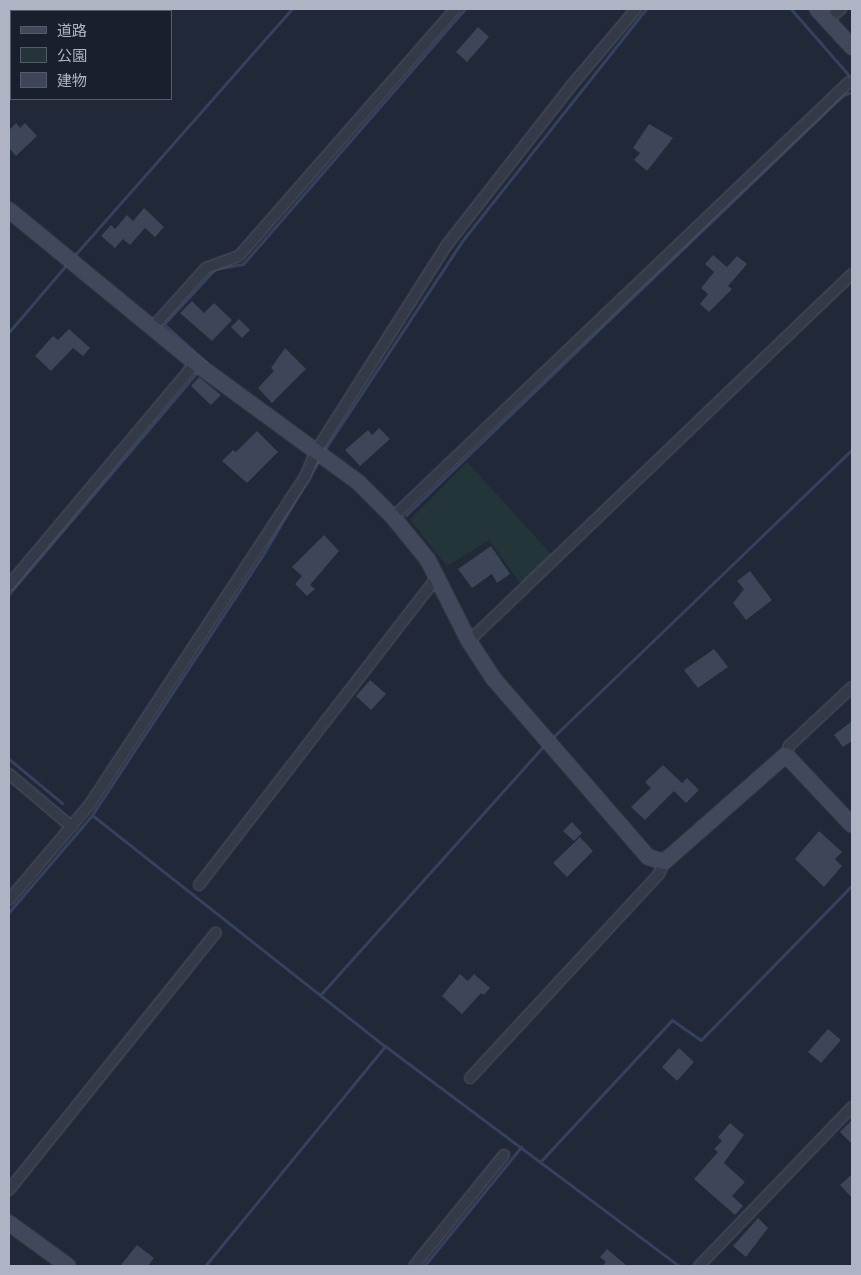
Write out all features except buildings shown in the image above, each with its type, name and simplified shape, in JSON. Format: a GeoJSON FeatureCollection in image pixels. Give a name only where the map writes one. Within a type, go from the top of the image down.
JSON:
{"type":"FeatureCollection","features":[{"type":"Feature","properties":{"kind":"street"},"geometry":{"type":"LineString","coordinates":[[151,329],[206,268],[239,256],[455,9]]}},
{"type":"Feature","properties":{"kind":"street"},"geometry":{"type":"LineString","coordinates":[[9,900],[72,827],[320,454],[446,246],[571,86],[636,9]]}},
{"type":"Feature","properties":{"kind":"street"},"geometry":{"type":"LineString","coordinates":[[817,9],[852,48]]}},
{"type":"Feature","properties":{"kind":"street"},"geometry":{"type":"LineString","coordinates":[[828,20],[841,9]]}},
{"type":"Feature","properties":{"kind":"street"},"geometry":{"type":"LineString","coordinates":[[394,516],[849,82]]}},
{"type":"Feature","properties":{"kind":"street"},"geometry":{"type":"LineString","coordinates":[[9,210],[151,329],[199,367],[358,482],[394,516],[437,577],[469,641],[493,678],[648,857],[664,862]]}},
{"type":"Feature","properties":{"kind":"street"},"geometry":{"type":"LineString","coordinates":[[469,641],[852,274]]}},
{"type":"Feature","properties":{"kind":"street"},"geometry":{"type":"LineString","coordinates":[[9,585],[199,367]]}},
{"type":"Feature","properties":{"kind":"street"},"geometry":{"type":"LineString","coordinates":[[200,885],[437,577]]}},
{"type":"Feature","properties":{"kind":"street"},"geometry":{"type":"LineString","coordinates":[[470,1078],[659,874],[664,862],[786,755],[789,746],[852,687]]}},
{"type":"Feature","properties":{"kind":"street"},"geometry":{"type":"LineString","coordinates":[[786,755],[852,825]]}},
{"type":"Feature","properties":{"kind":"street"},"geometry":{"type":"LineString","coordinates":[[9,774],[72,827]]}},
{"type":"Feature","properties":{"kind":"street"},"geometry":{"type":"LineString","coordinates":[[9,1190],[216,933]]}},
{"type":"Feature","properties":{"kind":"street"},"geometry":{"type":"LineString","coordinates":[[698,1266],[852,1107]]}},
{"type":"Feature","properties":{"kind":"street"},"geometry":{"type":"LineString","coordinates":[[414,1266],[504,1155]]}},
{"type":"Feature","properties":{"kind":"street"},"geometry":{"type":"LineString","coordinates":[[9,1223],[68,1266]]}},
{"type":"Feature","properties":{"kind":"green space"},"geometry":{"type":"Polygon","coordinates":[[[467,462],[552,555],[521,584],[489,540],[447,566],[410,520],[467,462]]]}},
{"type":"Feature","properties":{"kind":"waterway"},"geometry":{"type":"LineString","coordinates":[[73,257],[292,9]]}},
{"type":"Feature","properties":{"kind":"waterway"},"geometry":{"type":"LineString","coordinates":[[203,365],[206,362],[164,324],[215,269],[243,264],[465,9]]}},
{"type":"Feature","properties":{"kind":"waterway"},"geometry":{"type":"LineString","coordinates":[[323,452],[462,241],[646,9]]}},
{"type":"Feature","properties":{"kind":"waterway"},"geometry":{"type":"LineString","coordinates":[[791,9],[852,79]]}},
{"type":"Feature","properties":{"kind":"waterway"},"geometry":{"type":"LineString","coordinates":[[406,515],[843,95],[852,92]]}},
{"type":"Feature","properties":{"kind":"waterway"},"geometry":{"type":"LineString","coordinates":[[9,332],[67,264]]}},
{"type":"Feature","properties":{"kind":"waterway"},"geometry":{"type":"LineString","coordinates":[[9,594],[199,370]]}},
{"type":"Feature","properties":{"kind":"waterway"},"geometry":{"type":"LineString","coordinates":[[551,739],[852,449]]}},
{"type":"Feature","properties":{"kind":"waterway"},"geometry":{"type":"LineString","coordinates":[[9,912],[92,815],[264,553],[319,460]]}},
{"type":"Feature","properties":{"kind":"waterway"},"geometry":{"type":"LineString","coordinates":[[321,994],[546,743]]}},
{"type":"Feature","properties":{"kind":"waterway"},"geometry":{"type":"LineString","coordinates":[[9,759],[62,803]]}},
{"type":"Feature","properties":{"kind":"waterway"},"geometry":{"type":"LineString","coordinates":[[92,815],[385,1046]]}},
{"type":"Feature","properties":{"kind":"waterway"},"geometry":{"type":"LineString","coordinates":[[540,1162],[672,1020],[701,1040],[852,885]]}},
{"type":"Feature","properties":{"kind":"waterway"},"geometry":{"type":"LineString","coordinates":[[205,1266],[385,1046],[679,1266]]}},
{"type":"Feature","properties":{"kind":"waterway"},"geometry":{"type":"LineString","coordinates":[[424,1266],[521,1147]]}}]}
